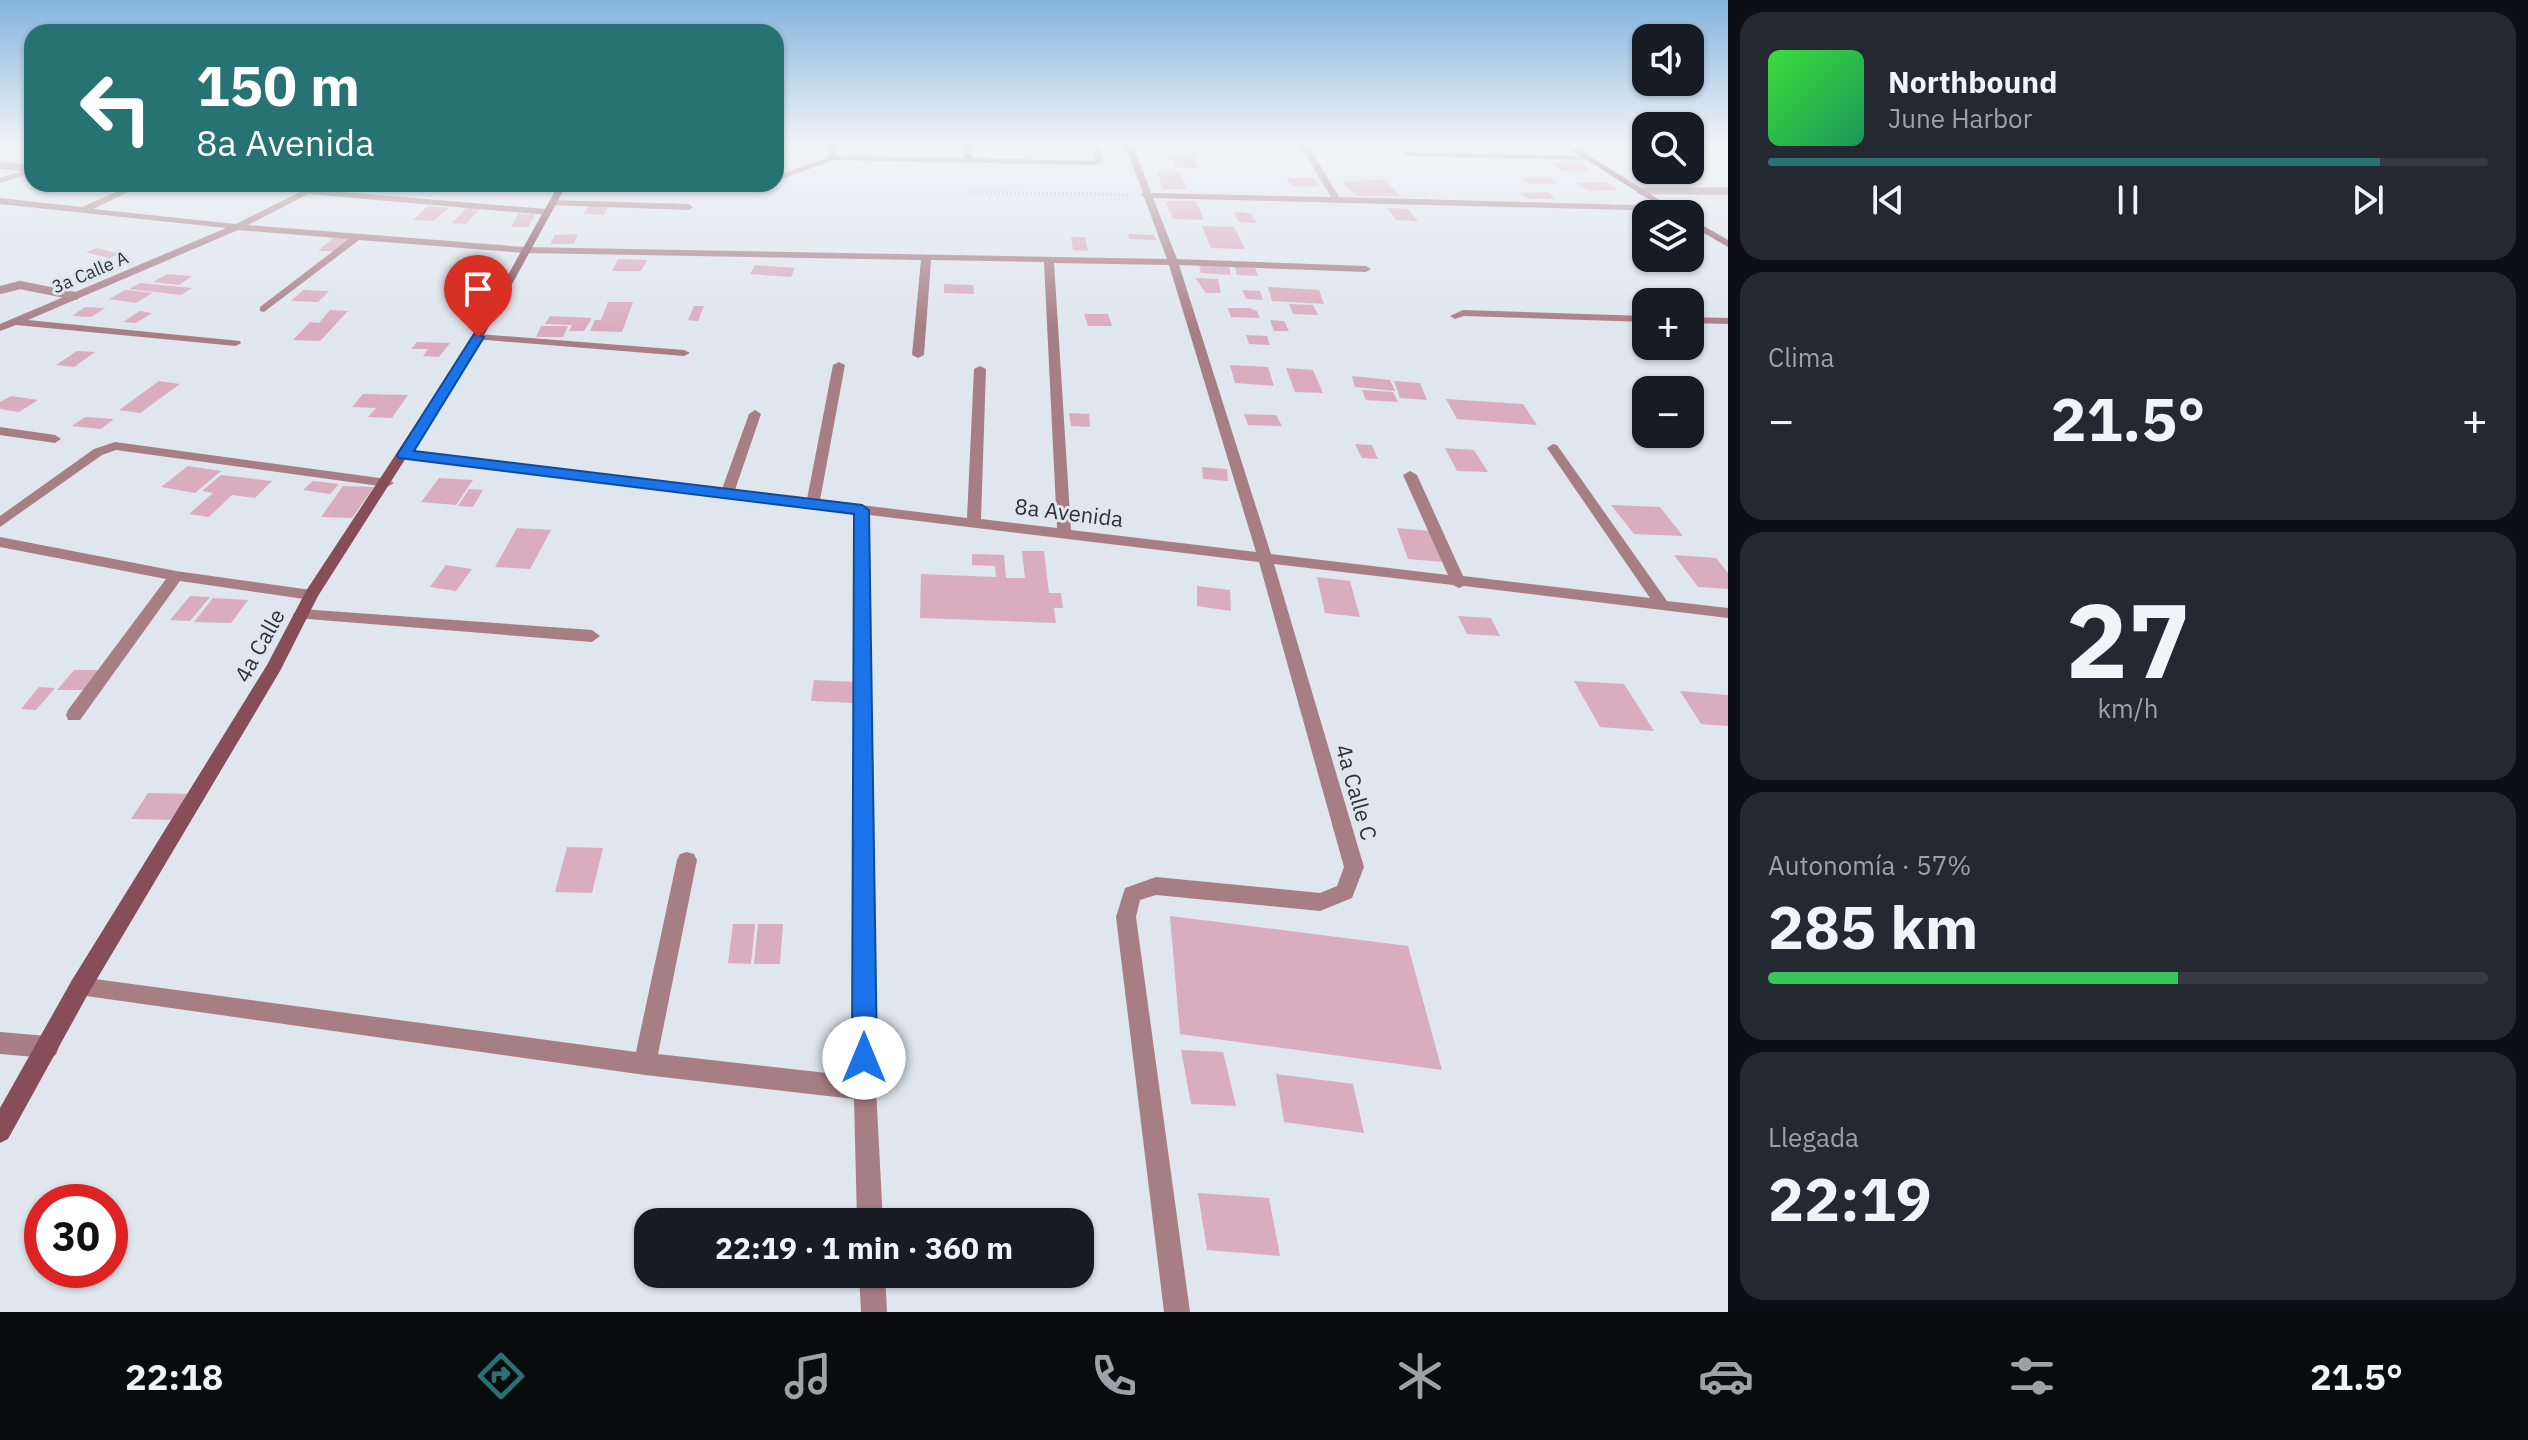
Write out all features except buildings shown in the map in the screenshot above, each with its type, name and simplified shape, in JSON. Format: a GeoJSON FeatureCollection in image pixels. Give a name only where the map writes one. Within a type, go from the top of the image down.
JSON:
{"type":"FeatureCollection","features":[{"type":"Feature","properties":{"kind":"street"},"geometry":{"type":"LineString","coordinates":[[30,204],[237,227],[525,250],[1173,262],[1366,269]]}},
{"type":"Feature","properties":{"kind":"street"},"geometry":{"type":"LineString","coordinates":[[83,210],[96,204]]}},
{"type":"Feature","properties":{"kind":"street","name":"3a Calle A"},"geometry":{"type":"LineString","coordinates":[[0,328],[237,227],[281,204]]}},
{"type":"Feature","properties":{"kind":"street"},"geometry":{"type":"LineString","coordinates":[[495,204],[549,208],[689,207]]}},
{"type":"Feature","properties":{"kind":"street","name":"4a Calle"},"geometry":{"type":"LineString","coordinates":[[0,1131],[80,987],[274,667],[311,595],[387,483],[478,337],[551,204]]}},
{"type":"Feature","properties":{"kind":"street","name":"4a Calle C"},"geometry":{"type":"LineString","coordinates":[[1149,204],[1173,262],[1266,560],[1354,867],[1345,892],[1320,902],[1156,886],[1132,894],[1126,917],[1177,1312]]}},
{"type":"Feature","properties":{"kind":"street"},"geometry":{"type":"LineString","coordinates":[[1529,204],[1632,207]]}},
{"type":"Feature","properties":{"kind":"street"},"geometry":{"type":"LineString","coordinates":[[1704,229],[1728,244]]}},
{"type":"Feature","properties":{"kind":"street"},"geometry":{"type":"LineString","coordinates":[[264,309],[358,236]]}},
{"type":"Feature","properties":{"kind":"street"},"geometry":{"type":"LineString","coordinates":[[918,355],[926,259]]}},
{"type":"Feature","properties":{"kind":"street"},"geometry":{"type":"LineString","coordinates":[[1049,262],[1064,533]]}},
{"type":"Feature","properties":{"kind":"street"},"geometry":{"type":"LineString","coordinates":[[1455,316],[1463,313],[1632,319]]}},
{"type":"Feature","properties":{"kind":"street"},"geometry":{"type":"LineString","coordinates":[[1704,320],[1728,321]]}},
{"type":"Feature","properties":{"kind":"street"},"geometry":{"type":"LineString","coordinates":[[15,322],[236,343]]}},
{"type":"Feature","properties":{"kind":"street"},"geometry":{"type":"LineString","coordinates":[[478,337],[684,353]]}},
{"type":"Feature","properties":{"kind":"street"},"geometry":{"type":"LineString","coordinates":[[813,504],[839,365]]}},
{"type":"Feature","properties":{"kind":"street"},"geometry":{"type":"LineString","coordinates":[[974,524],[980,369]]}},
{"type":"Feature","properties":{"kind":"street"},"geometry":{"type":"LineString","coordinates":[[727,493],[755,414]]}},
{"type":"Feature","properties":{"kind":"street"},"geometry":{"type":"LineString","coordinates":[[0,431],[55,439]]}},
{"type":"Feature","properties":{"kind":"street"},"geometry":{"type":"LineString","coordinates":[[0,523],[98,452],[115,446],[387,483]]}},
{"type":"Feature","properties":{"kind":"street"},"geometry":{"type":"LineString","coordinates":[[1553,448],[1663,606]]}},
{"type":"Feature","properties":{"kind":"street","name":"8a Avenida"},"geometry":{"type":"LineString","coordinates":[[405,455],[1728,613]]}},
{"type":"Feature","properties":{"kind":"street"},"geometry":{"type":"LineString","coordinates":[[1410,475],[1459,583]]}},
{"type":"Feature","properties":{"kind":"street"},"geometry":{"type":"LineString","coordinates":[[862,510],[865,1089],[869,1208]]}},
{"type":"Feature","properties":{"kind":"street"},"geometry":{"type":"LineString","coordinates":[[0,542],[176,576],[311,595]]}},
{"type":"Feature","properties":{"kind":"street"},"geometry":{"type":"LineString","coordinates":[[74,715],[176,576]]}},
{"type":"Feature","properties":{"kind":"street"},"geometry":{"type":"LineString","coordinates":[[301,614],[592,636]]}},
{"type":"Feature","properties":{"kind":"street"},"geometry":{"type":"LineString","coordinates":[[645,1064],[687,860]]}},
{"type":"Feature","properties":{"kind":"street"},"geometry":{"type":"LineString","coordinates":[[80,987],[645,1064],[865,1089]]}},
{"type":"Feature","properties":{"kind":"street"},"geometry":{"type":"LineString","coordinates":[[0,1043],[48,1047]]}},
{"type":"Feature","properties":{"kind":"street"},"geometry":{"type":"LineString","coordinates":[[873,1288],[874,1312]]}},
{"type":"Feature","properties":{"kind":"lane"},"geometry":{"type":"LineString","coordinates":[[0,290],[20,285],[75,296]]}},
{"type":"Feature","properties":{"kind":"lane"},"geometry":{"type":"LineString","coordinates":[[0,319],[15,322]]}},
{"type":"Feature","properties":{"kind":"route"},"geometry":{"type":"LineString","coordinates":[[478,337],[405,455],[862,510],[864,1058]]}}]}
